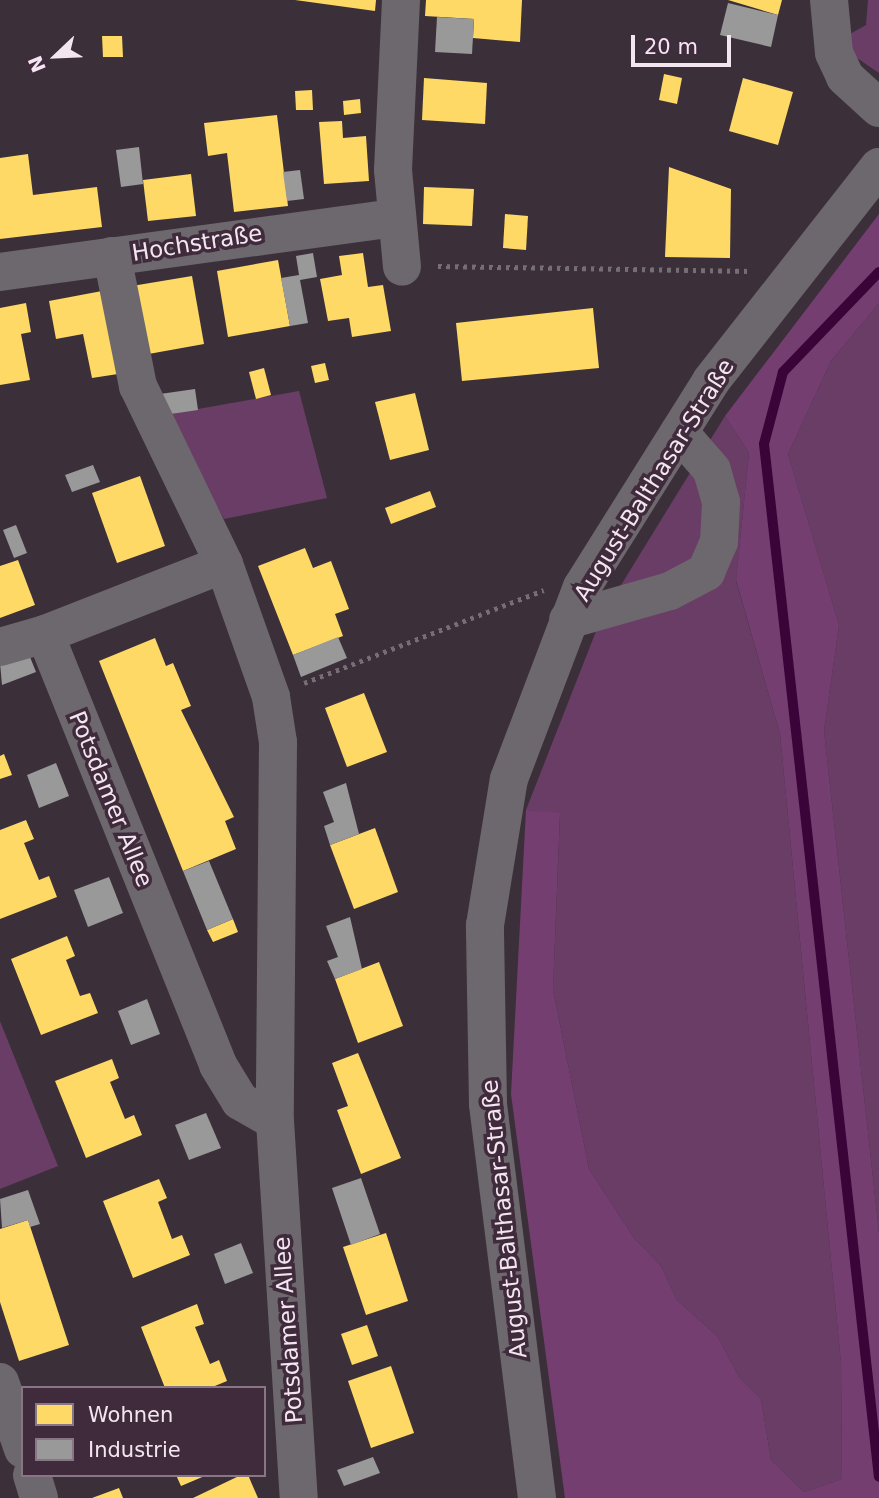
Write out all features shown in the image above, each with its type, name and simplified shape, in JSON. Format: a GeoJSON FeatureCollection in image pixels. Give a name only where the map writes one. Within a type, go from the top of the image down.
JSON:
{"type":"FeatureCollection","features":[{"type":"Feature","properties":{"kind":"street"},"geometry":{"type":"LineString","coordinates":[[401,0],[394,218],[402,267]]}},
{"type":"Feature","properties":{"kind":"street"},"geometry":{"type":"LineString","coordinates":[[829,0],[834,53],[845,77],[879,108]]}},
{"type":"Feature","properties":{"kind":"street","name":"August-Balthasar-Straße"},"geometry":{"type":"LineString","coordinates":[[537,1498],[488,1104],[485,925],[509,779],[575,604],[711,381],[790,285],[879,167]]}},
{"type":"Feature","properties":{"kind":"street","name":"Hochstraße"},"geometry":{"type":"LineString","coordinates":[[0,272],[394,218]]}},
{"type":"Feature","properties":{"kind":"street","name":"Potsdamer Allee"},"geometry":{"type":"LineString","coordinates":[[111,256],[138,386],[224,564],[271,697],[280,777],[275,1121],[299,1498]]}},
{"type":"Feature","properties":{"kind":"street"},"geometry":{"type":"LineString","coordinates":[[575,604],[670,592],[706,572],[719,542],[721,502],[712,470],[679,432]]}},
{"type":"Feature","properties":{"kind":"street"},"geometry":{"type":"LineString","coordinates":[[0,648],[45,634],[224,564]]}},
{"type":"Feature","properties":{"kind":"street","name":"Potsdamer Allee"},"geometry":{"type":"LineString","coordinates":[[45,634],[218,1065],[240,1101],[275,1121]]}},
{"type":"Feature","properties":{"kind":"street"},"geometry":{"type":"LineString","coordinates":[[0,1382],[21,1443]]}},
{"type":"Feature","properties":{"kind":"street"},"geometry":{"type":"LineString","coordinates":[[33,1477],[39,1498]]}},
{"type":"Feature","properties":{"kind":"path"},"geometry":{"type":"LineString","coordinates":[[402,267],[762,271],[790,285]]}},
{"type":"Feature","properties":{"kind":"path"},"geometry":{"type":"LineString","coordinates":[[271,697],[542,590],[575,604]]}},
{"type":"Feature","properties":{"kind":"shaded area"},"geometry":{"type":"Polygon","coordinates":[[[868,0],[879,0],[879,73],[854,56],[848,35],[866,25],[868,0]]]}},
{"type":"Feature","properties":{"kind":"shaded area"},"geometry":{"type":"Polygon","coordinates":[[[879,214],[879,303],[831,361],[788,454],[839,625],[824,731],[879,1233],[879,1498],[565,1498],[511,1094],[526,810],[560,813],[553,990],[589,1169],[634,1238],[661,1266],[677,1300],[718,1337],[739,1377],[761,1399],[771,1460],[804,1492],[842,1479],[841,1363],[780,734],[736,580],[749,453],[725,416],[879,214]]]}},
{"type":"Feature","properties":{"kind":"shaded area"},"geometry":{"type":"Polygon","coordinates":[[[879,303],[879,1233],[824,731],[839,625],[788,454],[831,361],[879,303]]]}},
{"type":"Feature","properties":{"kind":"shaded area"},"geometry":{"type":"Polygon","coordinates":[[[299,391],[327,498],[224,519],[164,415],[299,391]]]}},
{"type":"Feature","properties":{"kind":"shaded area"},"geometry":{"type":"Polygon","coordinates":[[[725,416],[749,453],[736,581],[780,734],[841,1363],[842,1479],[804,1492],[771,1460],[761,1399],[739,1377],[718,1337],[677,1300],[661,1266],[634,1238],[589,1169],[553,990],[560,814],[526,810],[602,616],[725,416]]]}},
{"type":"Feature","properties":{"kind":"shaded area"},"geometry":{"type":"Polygon","coordinates":[[[0,1021],[58,1166],[0,1189],[0,1021]]]}},
{"type":"Feature","properties":{"kind":"building: Wohnen"},"geometry":{"type":"Polygon","coordinates":[[[295,0],[376,0],[375,11],[295,0]]]}},
{"type":"Feature","properties":{"kind":"building: Wohnen"},"geometry":{"type":"Polygon","coordinates":[[[426,0],[522,0],[520,42],[473,38],[474,19],[425,16],[426,0]]]}},
{"type":"Feature","properties":{"kind":"building: Wohnen"},"geometry":{"type":"Polygon","coordinates":[[[728,0],[782,0],[778,15],[728,0]]]}},
{"type":"Feature","properties":{"kind":"building: Wohnen"},"geometry":{"type":"Polygon","coordinates":[[[102,36],[122,36],[123,57],[103,57],[102,36]]]}},
{"type":"Feature","properties":{"kind":"building: Wohnen"},"geometry":{"type":"Polygon","coordinates":[[[664,74],[682,78],[677,104],[659,100],[664,74]]]}},
{"type":"Feature","properties":{"kind":"building: Wohnen"},"geometry":{"type":"Polygon","coordinates":[[[424,78],[487,83],[485,124],[422,120],[424,78]]]}},
{"type":"Feature","properties":{"kind":"building: Wohnen"},"geometry":{"type":"Polygon","coordinates":[[[743,78],[793,92],[778,145],[729,131],[743,78]]]}},
{"type":"Feature","properties":{"kind":"building: Wohnen"},"geometry":{"type":"Polygon","coordinates":[[[312,90],[313,110],[296,110],[295,91],[312,90]]]}},
{"type":"Feature","properties":{"kind":"building: Wohnen"},"geometry":{"type":"Polygon","coordinates":[[[360,99],[361,113],[344,115],[343,101],[360,99]]]}},
{"type":"Feature","properties":{"kind":"building: Wohnen"},"geometry":{"type":"Polygon","coordinates":[[[277,115],[288,206],[234,212],[227,153],[208,156],[204,123],[277,115]]]}},
{"type":"Feature","properties":{"kind":"building: Wohnen"},"geometry":{"type":"Polygon","coordinates":[[[342,121],[343,138],[366,136],[369,181],[324,184],[319,122],[342,121]]]}},
{"type":"Feature","properties":{"kind":"building: Wohnen"},"geometry":{"type":"Polygon","coordinates":[[[28,154],[33,195],[97,187],[102,227],[0,239],[0,158],[28,154]]]}},
{"type":"Feature","properties":{"kind":"building: Wohnen"},"geometry":{"type":"Polygon","coordinates":[[[669,167],[731,189],[730,258],[665,257],[669,167]]]}},
{"type":"Feature","properties":{"kind":"building: Wohnen"},"geometry":{"type":"Polygon","coordinates":[[[191,174],[196,216],[148,221],[143,180],[191,174]]]}},
{"type":"Feature","properties":{"kind":"building: Wohnen"},"geometry":{"type":"Polygon","coordinates":[[[424,187],[474,189],[472,226],[423,224],[424,187]]]}},
{"type":"Feature","properties":{"kind":"building: Wohnen"},"geometry":{"type":"Polygon","coordinates":[[[505,214],[528,216],[526,250],[503,248],[505,214]]]}},
{"type":"Feature","properties":{"kind":"building: Wohnen"},"geometry":{"type":"Polygon","coordinates":[[[363,253],[368,287],[383,285],[391,331],[352,337],[349,318],[328,321],[320,279],[342,275],[339,256],[363,253]]]}},
{"type":"Feature","properties":{"kind":"building: Wohnen"},"geometry":{"type":"Polygon","coordinates":[[[278,260],[290,326],[228,337],[217,271],[278,260]]]}},
{"type":"Feature","properties":{"kind":"building: Wohnen"},"geometry":{"type":"Polygon","coordinates":[[[192,276],[204,344],[143,355],[132,286],[192,276]]]}},
{"type":"Feature","properties":{"kind":"building: Wohnen"},"geometry":{"type":"Polygon","coordinates":[[[102,291],[118,374],[92,378],[83,334],[56,339],[49,301],[102,291]]]}},
{"type":"Feature","properties":{"kind":"building: Wohnen"},"geometry":{"type":"Polygon","coordinates":[[[26,303],[31,332],[21,334],[30,380],[0,385],[0,308],[26,303]]]}},
{"type":"Feature","properties":{"kind":"building: Wohnen"},"geometry":{"type":"Polygon","coordinates":[[[593,308],[599,368],[462,381],[456,323],[593,308]]]}},
{"type":"Feature","properties":{"kind":"building: Wohnen"},"geometry":{"type":"Polygon","coordinates":[[[325,363],[329,380],[315,383],[311,366],[325,363]]]}},
{"type":"Feature","properties":{"kind":"building: Wohnen"},"geometry":{"type":"Polygon","coordinates":[[[264,368],[271,395],[256,399],[249,372],[264,368]]]}},
{"type":"Feature","properties":{"kind":"building: Wohnen"},"geometry":{"type":"Polygon","coordinates":[[[415,393],[429,450],[390,460],[375,402],[415,393]]]}},
{"type":"Feature","properties":{"kind":"building: Wohnen"},"geometry":{"type":"Polygon","coordinates":[[[140,476],[165,546],[117,563],[92,493],[140,476]]]}},
{"type":"Feature","properties":{"kind":"building: Wohnen"},"geometry":{"type":"Polygon","coordinates":[[[430,491],[436,507],[391,524],[385,508],[430,491]]]}},
{"type":"Feature","properties":{"kind":"building: Wohnen"},"geometry":{"type":"Polygon","coordinates":[[[305,548],[313,568],[331,561],[349,609],[335,614],[343,636],[293,655],[258,566],[305,548]]]}},
{"type":"Feature","properties":{"kind":"building: Wohnen"},"geometry":{"type":"Polygon","coordinates":[[[18,560],[35,605],[0,618],[0,566],[18,560]]]}},
{"type":"Feature","properties":{"kind":"building: Wohnen"},"geometry":{"type":"Polygon","coordinates":[[[155,638],[166,666],[173,663],[191,706],[181,710],[234,817],[225,821],[236,849],[183,871],[99,661],[155,638]]]}},
{"type":"Feature","properties":{"kind":"building: Wohnen"},"geometry":{"type":"Polygon","coordinates":[[[364,693],[387,752],[347,767],[325,708],[364,693]]]}},
{"type":"Feature","properties":{"kind":"building: Wohnen"},"geometry":{"type":"Polygon","coordinates":[[[4,754],[12,775],[0,779],[0,756],[4,754]]]}},
{"type":"Feature","properties":{"kind":"building: Wohnen"},"geometry":{"type":"Polygon","coordinates":[[[26,820],[34,839],[24,843],[39,880],[49,876],[57,897],[0,919],[0,830],[26,820]]]}},
{"type":"Feature","properties":{"kind":"building: Wohnen"},"geometry":{"type":"Polygon","coordinates":[[[375,828],[398,892],[354,909],[330,845],[375,828]]]}},
{"type":"Feature","properties":{"kind":"building: Wohnen"},"geometry":{"type":"Polygon","coordinates":[[[233,919],[238,932],[213,942],[207,930],[233,919]]]}},
{"type":"Feature","properties":{"kind":"building: Wohnen"},"geometry":{"type":"Polygon","coordinates":[[[67,936],[75,956],[66,960],[80,996],[90,993],[98,1013],[41,1035],[11,959],[67,936]]]}},
{"type":"Feature","properties":{"kind":"building: Wohnen"},"geometry":{"type":"Polygon","coordinates":[[[379,962],[403,1026],[358,1043],[335,979],[379,962]]]}},
{"type":"Feature","properties":{"kind":"building: Wohnen"},"geometry":{"type":"Polygon","coordinates":[[[358,1053],[401,1158],[361,1174],[337,1110],[348,1106],[332,1063],[358,1053]]]}},
{"type":"Feature","properties":{"kind":"building: Wohnen"},"geometry":{"type":"Polygon","coordinates":[[[112,1059],[119,1078],[110,1082],[125,1119],[134,1115],[142,1135],[86,1158],[55,1081],[112,1059]]]}},
{"type":"Feature","properties":{"kind":"building: Wohnen"},"geometry":{"type":"Polygon","coordinates":[[[159,1179],[167,1198],[158,1202],[172,1239],[182,1235],[190,1255],[133,1278],[103,1201],[159,1179]]]}},
{"type":"Feature","properties":{"kind":"building: Wohnen"},"geometry":{"type":"Polygon","coordinates":[[[28,1220],[69,1345],[19,1361],[0,1302],[0,1229],[28,1220]]]}},
{"type":"Feature","properties":{"kind":"building: Wohnen"},"geometry":{"type":"Polygon","coordinates":[[[386,1233],[408,1301],[366,1315],[343,1247],[386,1233]]]}},
{"type":"Feature","properties":{"kind":"building: Wohnen"},"geometry":{"type":"Polygon","coordinates":[[[197,1304],[204,1324],[195,1327],[210,1364],[219,1360],[227,1381],[215,1386],[164,1386],[141,1327],[197,1304]]]}},
{"type":"Feature","properties":{"kind":"building: Wohnen"},"geometry":{"type":"Polygon","coordinates":[[[367,1325],[378,1356],[352,1365],[341,1334],[367,1325]]]}},
{"type":"Feature","properties":{"kind":"building: Wohnen"},"geometry":{"type":"Polygon","coordinates":[[[391,1366],[414,1433],[371,1448],[348,1381],[391,1366]]]}},
{"type":"Feature","properties":{"kind":"building: Wohnen"},"geometry":{"type":"Polygon","coordinates":[[[177,1477],[202,1477],[181,1486],[177,1477]]]}},
{"type":"Feature","properties":{"kind":"building: Wohnen"},"geometry":{"type":"Polygon","coordinates":[[[237,1477],[249,1477],[258,1498],[193,1498],[237,1477]]]}},
{"type":"Feature","properties":{"kind":"building: Wohnen"},"geometry":{"type":"Polygon","coordinates":[[[119,1488],[123,1498],[92,1498],[119,1488]]]}},
{"type":"Feature","properties":{"kind":"building: Industrie"},"geometry":{"type":"Polygon","coordinates":[[[728,3],[778,15],[771,47],[720,35],[728,3]]]}},
{"type":"Feature","properties":{"kind":"building: Industrie"},"geometry":{"type":"Polygon","coordinates":[[[437,17],[474,19],[472,54],[435,52],[437,17]]]}},
{"type":"Feature","properties":{"kind":"building: Industrie"},"geometry":{"type":"Polygon","coordinates":[[[139,147],[143,184],[121,187],[116,150],[139,147]]]}},
{"type":"Feature","properties":{"kind":"building: Industrie"},"geometry":{"type":"Polygon","coordinates":[[[300,170],[304,199],[287,201],[283,172],[300,170]]]}},
{"type":"Feature","properties":{"kind":"building: Industrie"},"geometry":{"type":"Polygon","coordinates":[[[313,253],[317,277],[300,280],[308,323],[290,326],[281,278],[299,275],[296,256],[313,253]]]}},
{"type":"Feature","properties":{"kind":"building: Industrie"},"geometry":{"type":"Polygon","coordinates":[[[195,389],[198,410],[164,415],[160,394],[195,389]]]}},
{"type":"Feature","properties":{"kind":"building: Industrie"},"geometry":{"type":"Polygon","coordinates":[[[93,465],[100,482],[72,492],[65,475],[93,465]]]}},
{"type":"Feature","properties":{"kind":"building: Industrie"},"geometry":{"type":"Polygon","coordinates":[[[16,525],[27,553],[14,558],[3,530],[16,525]]]}},
{"type":"Feature","properties":{"kind":"building: Industrie"},"geometry":{"type":"Polygon","coordinates":[[[338,637],[347,658],[301,677],[293,655],[338,637]]]}},
{"type":"Feature","properties":{"kind":"building: Industrie"},"geometry":{"type":"Polygon","coordinates":[[[28,652],[36,672],[2,685],[0,663],[28,652]]]}},
{"type":"Feature","properties":{"kind":"building: Industrie"},"geometry":{"type":"Polygon","coordinates":[[[56,763],[69,796],[39,808],[27,775],[56,763]]]}},
{"type":"Feature","properties":{"kind":"building: Industrie"},"geometry":{"type":"Polygon","coordinates":[[[346,783],[359,834],[330,845],[324,826],[334,822],[323,792],[346,783]]]}},
{"type":"Feature","properties":{"kind":"building: Industrie"},"geometry":{"type":"Polygon","coordinates":[[[209,861],[233,919],[207,930],[183,871],[209,861]]]}},
{"type":"Feature","properties":{"kind":"building: Industrie"},"geometry":{"type":"Polygon","coordinates":[[[109,877],[123,913],[88,927],[74,890],[109,877]]]}},
{"type":"Feature","properties":{"kind":"building: Industrie"},"geometry":{"type":"Polygon","coordinates":[[[350,917],[362,969],[335,979],[327,961],[338,957],[326,926],[350,917]]]}},
{"type":"Feature","properties":{"kind":"building: Industrie"},"geometry":{"type":"Polygon","coordinates":[[[147,999],[160,1034],[131,1045],[118,1011],[147,999]]]}},
{"type":"Feature","properties":{"kind":"building: Industrie"},"geometry":{"type":"Polygon","coordinates":[[[206,1113],[221,1148],[189,1160],[175,1125],[206,1113]]]}},
{"type":"Feature","properties":{"kind":"building: Industrie"},"geometry":{"type":"Polygon","coordinates":[[[361,1178],[380,1234],[351,1245],[332,1188],[361,1178]]]}},
{"type":"Feature","properties":{"kind":"building: Industrie"},"geometry":{"type":"Polygon","coordinates":[[[28,1190],[40,1224],[30,1227],[28,1220],[2,1228],[0,1199],[28,1190]]]}},
{"type":"Feature","properties":{"kind":"building: Industrie"},"geometry":{"type":"Polygon","coordinates":[[[241,1243],[253,1273],[225,1284],[214,1254],[241,1243]]]}},
{"type":"Feature","properties":{"kind":"building: Industrie"},"geometry":{"type":"Polygon","coordinates":[[[373,1457],[380,1473],[344,1486],[337,1470],[373,1457]]]}},
{"type":"Feature","properties":{"kind":"waterway"},"geometry":{"type":"LineString","coordinates":[[879,272],[783,372],[764,444],[879,1477]]}}]}
